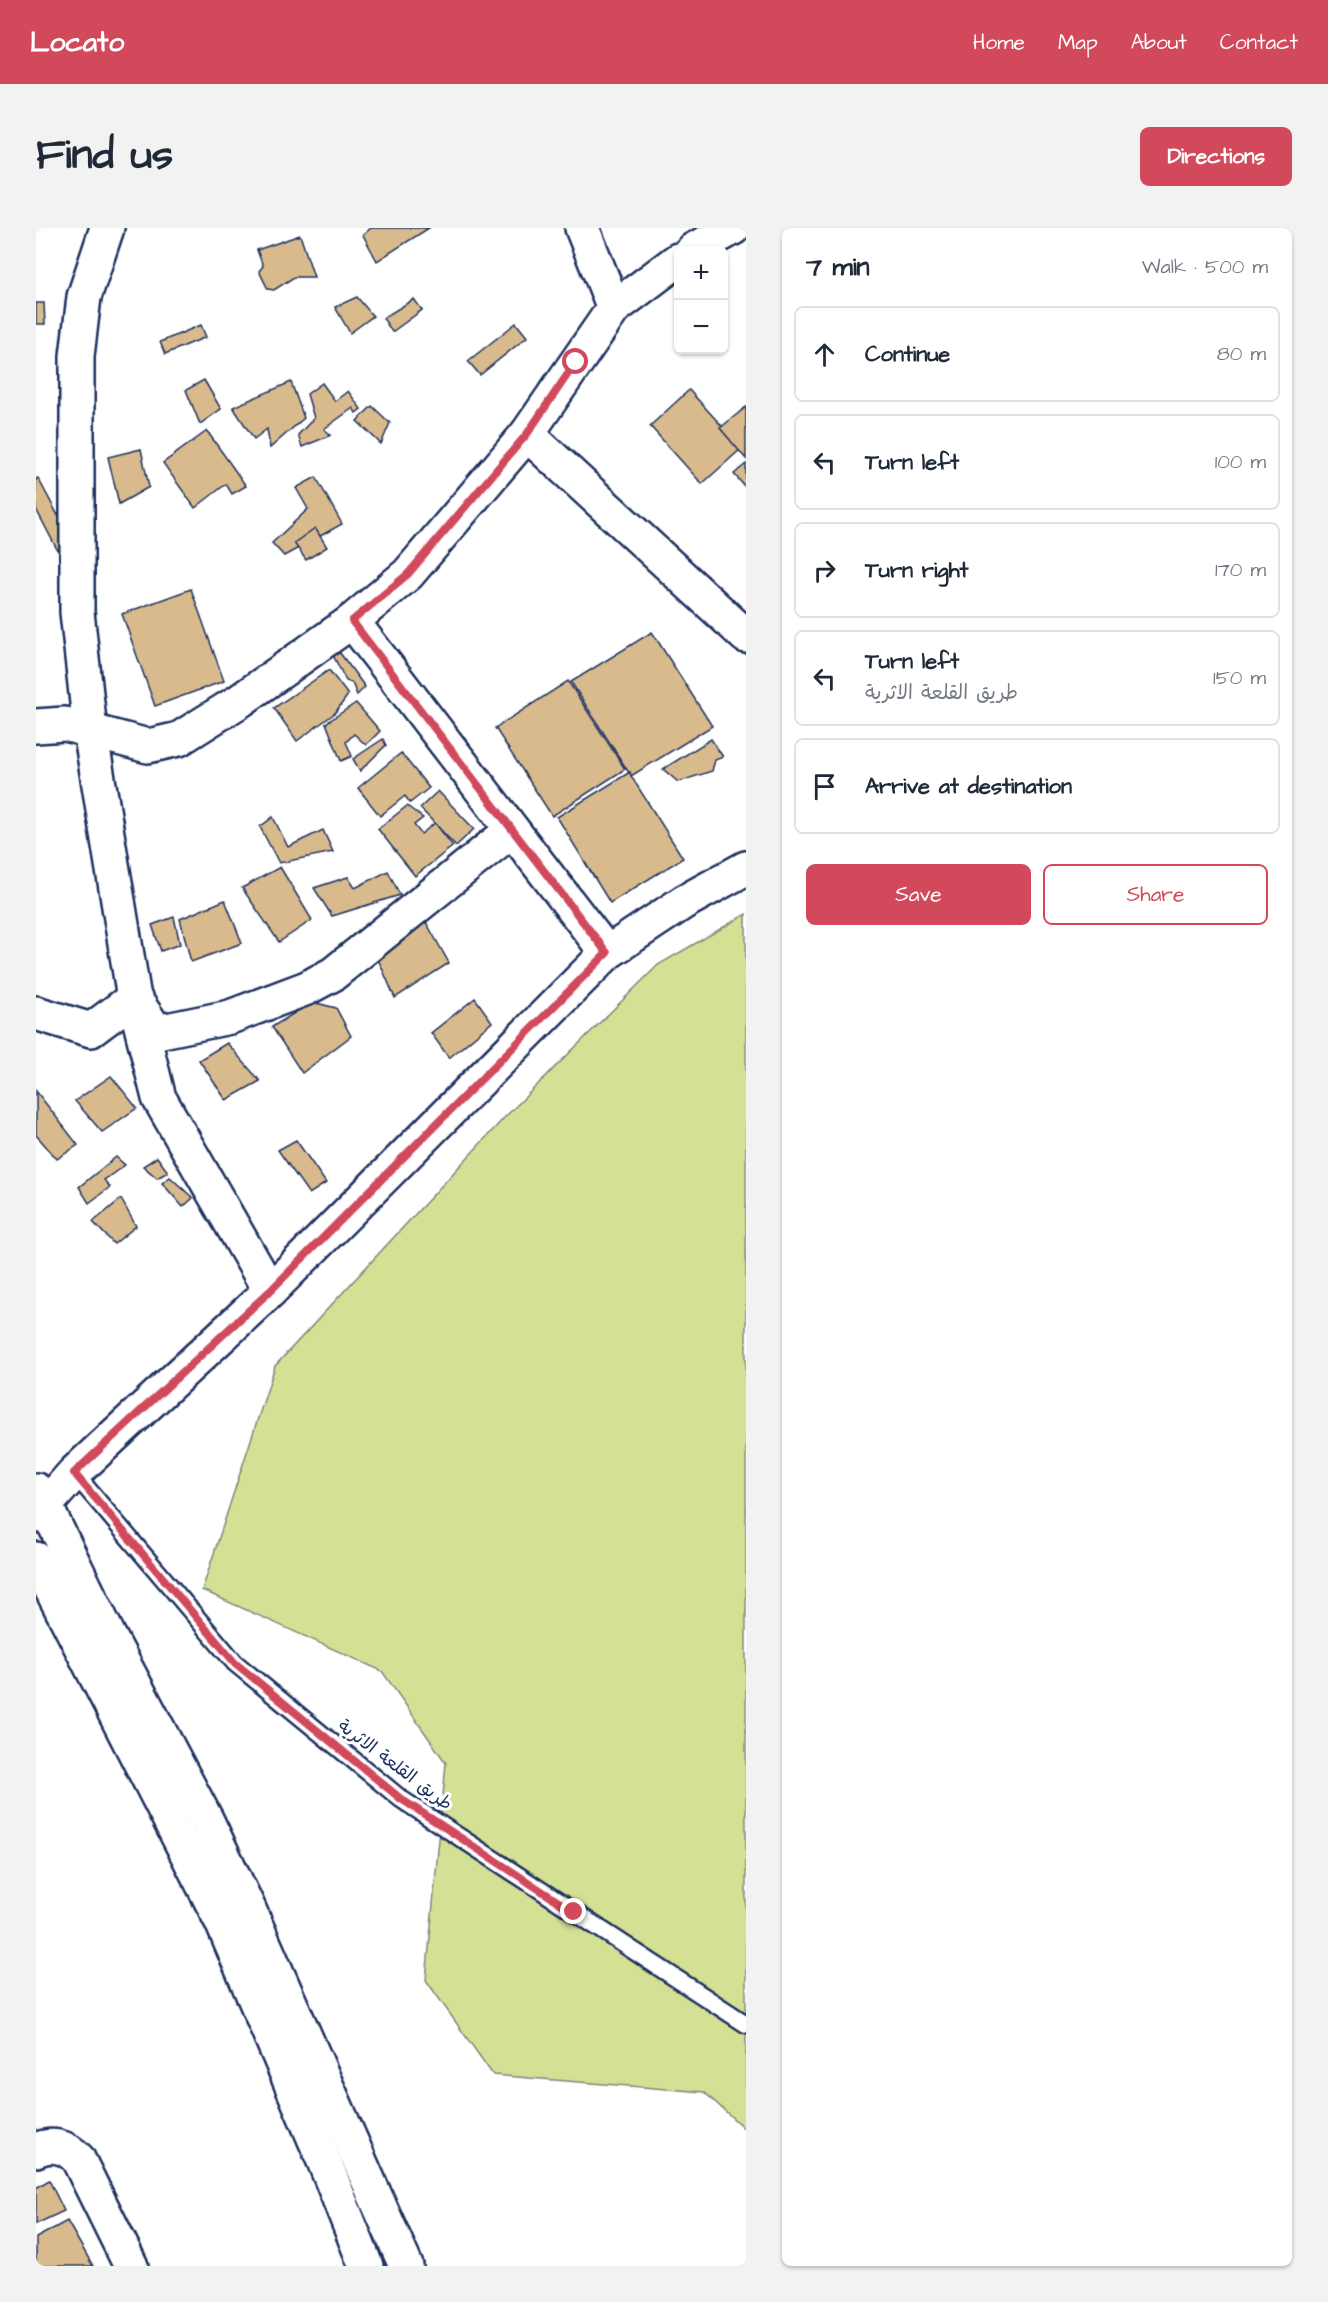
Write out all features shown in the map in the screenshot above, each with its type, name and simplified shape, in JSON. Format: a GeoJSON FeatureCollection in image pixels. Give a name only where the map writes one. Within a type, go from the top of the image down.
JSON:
{"type":"FeatureCollection","features":[{"type":"Feature","properties":{"kind":"main road"},"geometry":{"type":"LineString","coordinates":[[107,228],[84,297],[77,356],[77,612],[90,730],[134,998],[159,1098],[270,1291]]}},
{"type":"Feature","properties":{"kind":"main road"},"geometry":{"type":"LineString","coordinates":[[582,228],[614,308]]}},
{"type":"Feature","properties":{"kind":"main road"},"geometry":{"type":"LineString","coordinates":[[700,246],[733,228]]}},
{"type":"Feature","properties":{"kind":"main road"},"geometry":{"type":"LineString","coordinates":[[36,726],[66,724],[148,746],[179,739],[241,700],[352,621],[408,574],[527,434],[614,308],[674,263]]}},
{"type":"Feature","properties":{"kind":"main road"},"geometry":{"type":"LineString","coordinates":[[527,434],[746,636]]}},
{"type":"Feature","properties":{"kind":"main road"},"geometry":{"type":"LineString","coordinates":[[352,621],[607,953]]}},
{"type":"Feature","properties":{"kind":"main road"},"geometry":{"type":"LineString","coordinates":[[134,998],[157,1032],[230,1017],[307,988],[333,974],[512,830]]}},
{"type":"Feature","properties":{"kind":"main road"},"geometry":{"type":"LineString","coordinates":[[406,2266],[248,1905],[207,1821],[40,1504],[270,1291],[607,953],[684,902],[746,868]]}},
{"type":"Feature","properties":{"kind":"main road"},"geometry":{"type":"LineString","coordinates":[[36,1013],[91,1030],[134,998]]}},
{"type":"Feature","properties":{"kind":"main road"},"geometry":{"type":"LineString","coordinates":[[36,1559],[222,1923],[324,2161],[366,2266]]}},
{"type":"Feature","properties":{"kind":"main road"},"geometry":{"type":"LineString","coordinates":[[36,2150],[51,2146],[63,2147],[78,2159],[131,2266]]}},
{"type":"Feature","properties":{"kind":"lane","name":"طريق القلعة الاثرية"},"geometry":{"type":"LineString","coordinates":[[74,1473],[235,1663],[401,1799],[746,2024]]}},
{"type":"Feature","properties":{"kind":"green space"},"geometry":{"type":"Polygon","coordinates":[[[746,914],[746,2130],[704,2092],[493,2075],[426,1980],[446,1763],[382,1671],[202,1590],[275,1366],[504,1118],[658,965],[746,914]]]}},
{"type":"Feature","properties":{"kind":"building"},"geometry":{"type":"Polygon","coordinates":[[[371,228],[429,228],[377,261],[363,235],[371,228]]]}},
{"type":"Feature","properties":{"kind":"building"},"geometry":{"type":"Polygon","coordinates":[[[300,235],[314,277],[294,277],[274,290],[268,289],[259,271],[263,266],[257,250],[300,235]]]}},
{"type":"Feature","properties":{"kind":"building"},"geometry":{"type":"Polygon","coordinates":[[[357,297],[373,316],[350,333],[335,307],[357,297]]]}},
{"type":"Feature","properties":{"kind":"building"},"geometry":{"type":"Polygon","coordinates":[[[414,299],[422,310],[392,332],[383,318],[414,299]]]}},
{"type":"Feature","properties":{"kind":"building"},"geometry":{"type":"Polygon","coordinates":[[[36,303],[44,303],[45,324],[36,324],[36,303]]]}},
{"type":"Feature","properties":{"kind":"building"},"geometry":{"type":"Polygon","coordinates":[[[516,323],[527,337],[480,375],[468,361],[516,323]]]}},
{"type":"Feature","properties":{"kind":"building"},"geometry":{"type":"Polygon","coordinates":[[[201,325],[206,337],[165,354],[160,342],[201,325]]]}},
{"type":"Feature","properties":{"kind":"building"},"geometry":{"type":"Polygon","coordinates":[[[204,380],[221,409],[200,424],[186,390],[204,380]]]}},
{"type":"Feature","properties":{"kind":"building"},"geometry":{"type":"Polygon","coordinates":[[[291,382],[304,418],[270,448],[267,429],[254,439],[233,407],[291,382]]]}},
{"type":"Feature","properties":{"kind":"building"},"geometry":{"type":"Polygon","coordinates":[[[322,383],[335,401],[348,391],[361,409],[356,413],[353,408],[324,429],[331,435],[302,447],[298,435],[314,418],[307,394],[322,383]]]}},
{"type":"Feature","properties":{"kind":"building"},"geometry":{"type":"Polygon","coordinates":[[[689,390],[742,448],[702,484],[650,426],[689,390]]]}},
{"type":"Feature","properties":{"kind":"building"},"geometry":{"type":"Polygon","coordinates":[[[372,406],[390,423],[381,444],[357,421],[372,406]]]}},
{"type":"Feature","properties":{"kind":"building"},"geometry":{"type":"Polygon","coordinates":[[[746,407],[746,459],[720,428],[746,407]]]}},
{"type":"Feature","properties":{"kind":"building"},"geometry":{"type":"Polygon","coordinates":[[[207,431],[246,486],[232,494],[226,484],[195,508],[163,463],[207,431]]]}},
{"type":"Feature","properties":{"kind":"building"},"geometry":{"type":"Polygon","coordinates":[[[141,449],[149,487],[119,504],[108,457],[141,449]]]}},
{"type":"Feature","properties":{"kind":"building"},"geometry":{"type":"Polygon","coordinates":[[[746,464],[746,488],[734,474],[746,464]]]}},
{"type":"Feature","properties":{"kind":"building"},"geometry":{"type":"Polygon","coordinates":[[[316,477],[342,524],[284,556],[272,543],[308,509],[296,488],[316,477]]]}},
{"type":"Feature","properties":{"kind":"building"},"geometry":{"type":"Polygon","coordinates":[[[38,478],[70,538],[60,555],[36,509],[36,479],[38,478]]]}},
{"type":"Feature","properties":{"kind":"building"},"geometry":{"type":"Polygon","coordinates":[[[315,528],[327,547],[306,560],[294,543],[315,528]]]}},
{"type":"Feature","properties":{"kind":"building"},"geometry":{"type":"Polygon","coordinates":[[[191,589],[224,681],[155,706],[122,614],[191,589]]]}},
{"type":"Feature","properties":{"kind":"building"},"geometry":{"type":"Polygon","coordinates":[[[652,632],[712,726],[631,776],[571,682],[652,632]]]}},
{"type":"Feature","properties":{"kind":"building"},"geometry":{"type":"Polygon","coordinates":[[[340,653],[365,687],[357,695],[352,683],[346,681],[333,655],[340,653]]]}},
{"type":"Feature","properties":{"kind":"building"},"geometry":{"type":"Polygon","coordinates":[[[329,670],[348,695],[335,713],[297,741],[274,708],[329,670]]]}},
{"type":"Feature","properties":{"kind":"building"},"geometry":{"type":"Polygon","coordinates":[[[568,681],[625,769],[552,816],[495,728],[568,681]]]}},
{"type":"Feature","properties":{"kind":"building"},"geometry":{"type":"Polygon","coordinates":[[[356,703],[380,731],[366,745],[354,734],[346,742],[352,756],[341,761],[326,723],[356,703]]]}},
{"type":"Feature","properties":{"kind":"building"},"geometry":{"type":"Polygon","coordinates":[[[383,739],[386,745],[360,771],[353,759],[383,739]]]}},
{"type":"Feature","properties":{"kind":"building"},"geometry":{"type":"Polygon","coordinates":[[[711,739],[723,757],[715,760],[712,771],[678,782],[663,769],[711,739]]]}},
{"type":"Feature","properties":{"kind":"building"},"geometry":{"type":"Polygon","coordinates":[[[401,753],[429,788],[410,803],[405,796],[380,816],[358,788],[401,753]]]}},
{"type":"Feature","properties":{"kind":"building"},"geometry":{"type":"Polygon","coordinates":[[[630,772],[683,858],[610,903],[557,817],[630,772]]]}},
{"type":"Feature","properties":{"kind":"building"},"geometry":{"type":"Polygon","coordinates":[[[438,791],[474,829],[456,846],[420,808],[438,791]]]}},
{"type":"Feature","properties":{"kind":"building"},"geometry":{"type":"Polygon","coordinates":[[[407,806],[423,818],[414,825],[421,834],[435,823],[453,846],[415,876],[378,829],[407,806]]]}},
{"type":"Feature","properties":{"kind":"building"},"geometry":{"type":"Polygon","coordinates":[[[273,817],[288,847],[323,830],[333,852],[279,863],[260,827],[273,817]]]}},
{"type":"Feature","properties":{"kind":"building"},"geometry":{"type":"Polygon","coordinates":[[[280,867],[312,920],[279,942],[242,888],[280,867]]]}},
{"type":"Feature","properties":{"kind":"building"},"geometry":{"type":"Polygon","coordinates":[[[388,871],[400,895],[332,916],[314,888],[348,877],[355,888],[388,871]]]}},
{"type":"Feature","properties":{"kind":"building"},"geometry":{"type":"Polygon","coordinates":[[[225,900],[242,943],[191,962],[180,919],[225,900]]]}},
{"type":"Feature","properties":{"kind":"building"},"geometry":{"type":"Polygon","coordinates":[[[174,917],[180,944],[161,951],[152,925],[174,917]]]}},
{"type":"Feature","properties":{"kind":"building"},"geometry":{"type":"Polygon","coordinates":[[[426,922],[449,963],[395,998],[378,959],[426,922]]]}},
{"type":"Feature","properties":{"kind":"building"},"geometry":{"type":"Polygon","coordinates":[[[475,998],[492,1022],[449,1058],[431,1033],[475,998]]]}},
{"type":"Feature","properties":{"kind":"building"},"geometry":{"type":"Polygon","coordinates":[[[312,1002],[336,1008],[351,1036],[302,1073],[272,1027],[312,1002]]]}},
{"type":"Feature","properties":{"kind":"building"},"geometry":{"type":"Polygon","coordinates":[[[227,1043],[260,1081],[226,1100],[199,1060],[227,1043]]]}},
{"type":"Feature","properties":{"kind":"building"},"geometry":{"type":"Polygon","coordinates":[[[111,1076],[137,1108],[102,1132],[75,1101],[111,1076]]]}},
{"type":"Feature","properties":{"kind":"building"},"geometry":{"type":"Polygon","coordinates":[[[36,1091],[78,1145],[57,1159],[36,1135],[36,1091]]]}},
{"type":"Feature","properties":{"kind":"building"},"geometry":{"type":"Polygon","coordinates":[[[296,1140],[326,1183],[309,1194],[278,1150],[296,1140]]]}},
{"type":"Feature","properties":{"kind":"building"},"geometry":{"type":"Polygon","coordinates":[[[116,1157],[125,1165],[104,1180],[110,1187],[89,1203],[79,1187],[116,1157]]]}},
{"type":"Feature","properties":{"kind":"building"},"geometry":{"type":"Polygon","coordinates":[[[157,1157],[168,1172],[157,1178],[143,1166],[157,1157]]]}},
{"type":"Feature","properties":{"kind":"building"},"geometry":{"type":"Polygon","coordinates":[[[170,1177],[193,1198],[183,1207],[162,1183],[170,1177]]]}},
{"type":"Feature","properties":{"kind":"building"},"geometry":{"type":"Polygon","coordinates":[[[121,1199],[136,1226],[114,1244],[93,1222],[121,1199]]]}},
{"type":"Feature","properties":{"kind":"building"},"geometry":{"type":"Polygon","coordinates":[[[49,2180],[64,2211],[36,2224],[36,2188],[49,2180]]]}},
{"type":"Feature","properties":{"kind":"building"},"geometry":{"type":"Polygon","coordinates":[[[67,2221],[93,2266],[36,2266],[36,2238],[67,2221]]]}},
{"type":"Feature","properties":{"kind":"route"},"geometry":{"type":"LineString","coordinates":[[574,1912],[401,1799],[235,1663],[74,1473],[270,1291],[607,953],[352,621],[408,574],[527,434],[576,362]]}}]}
